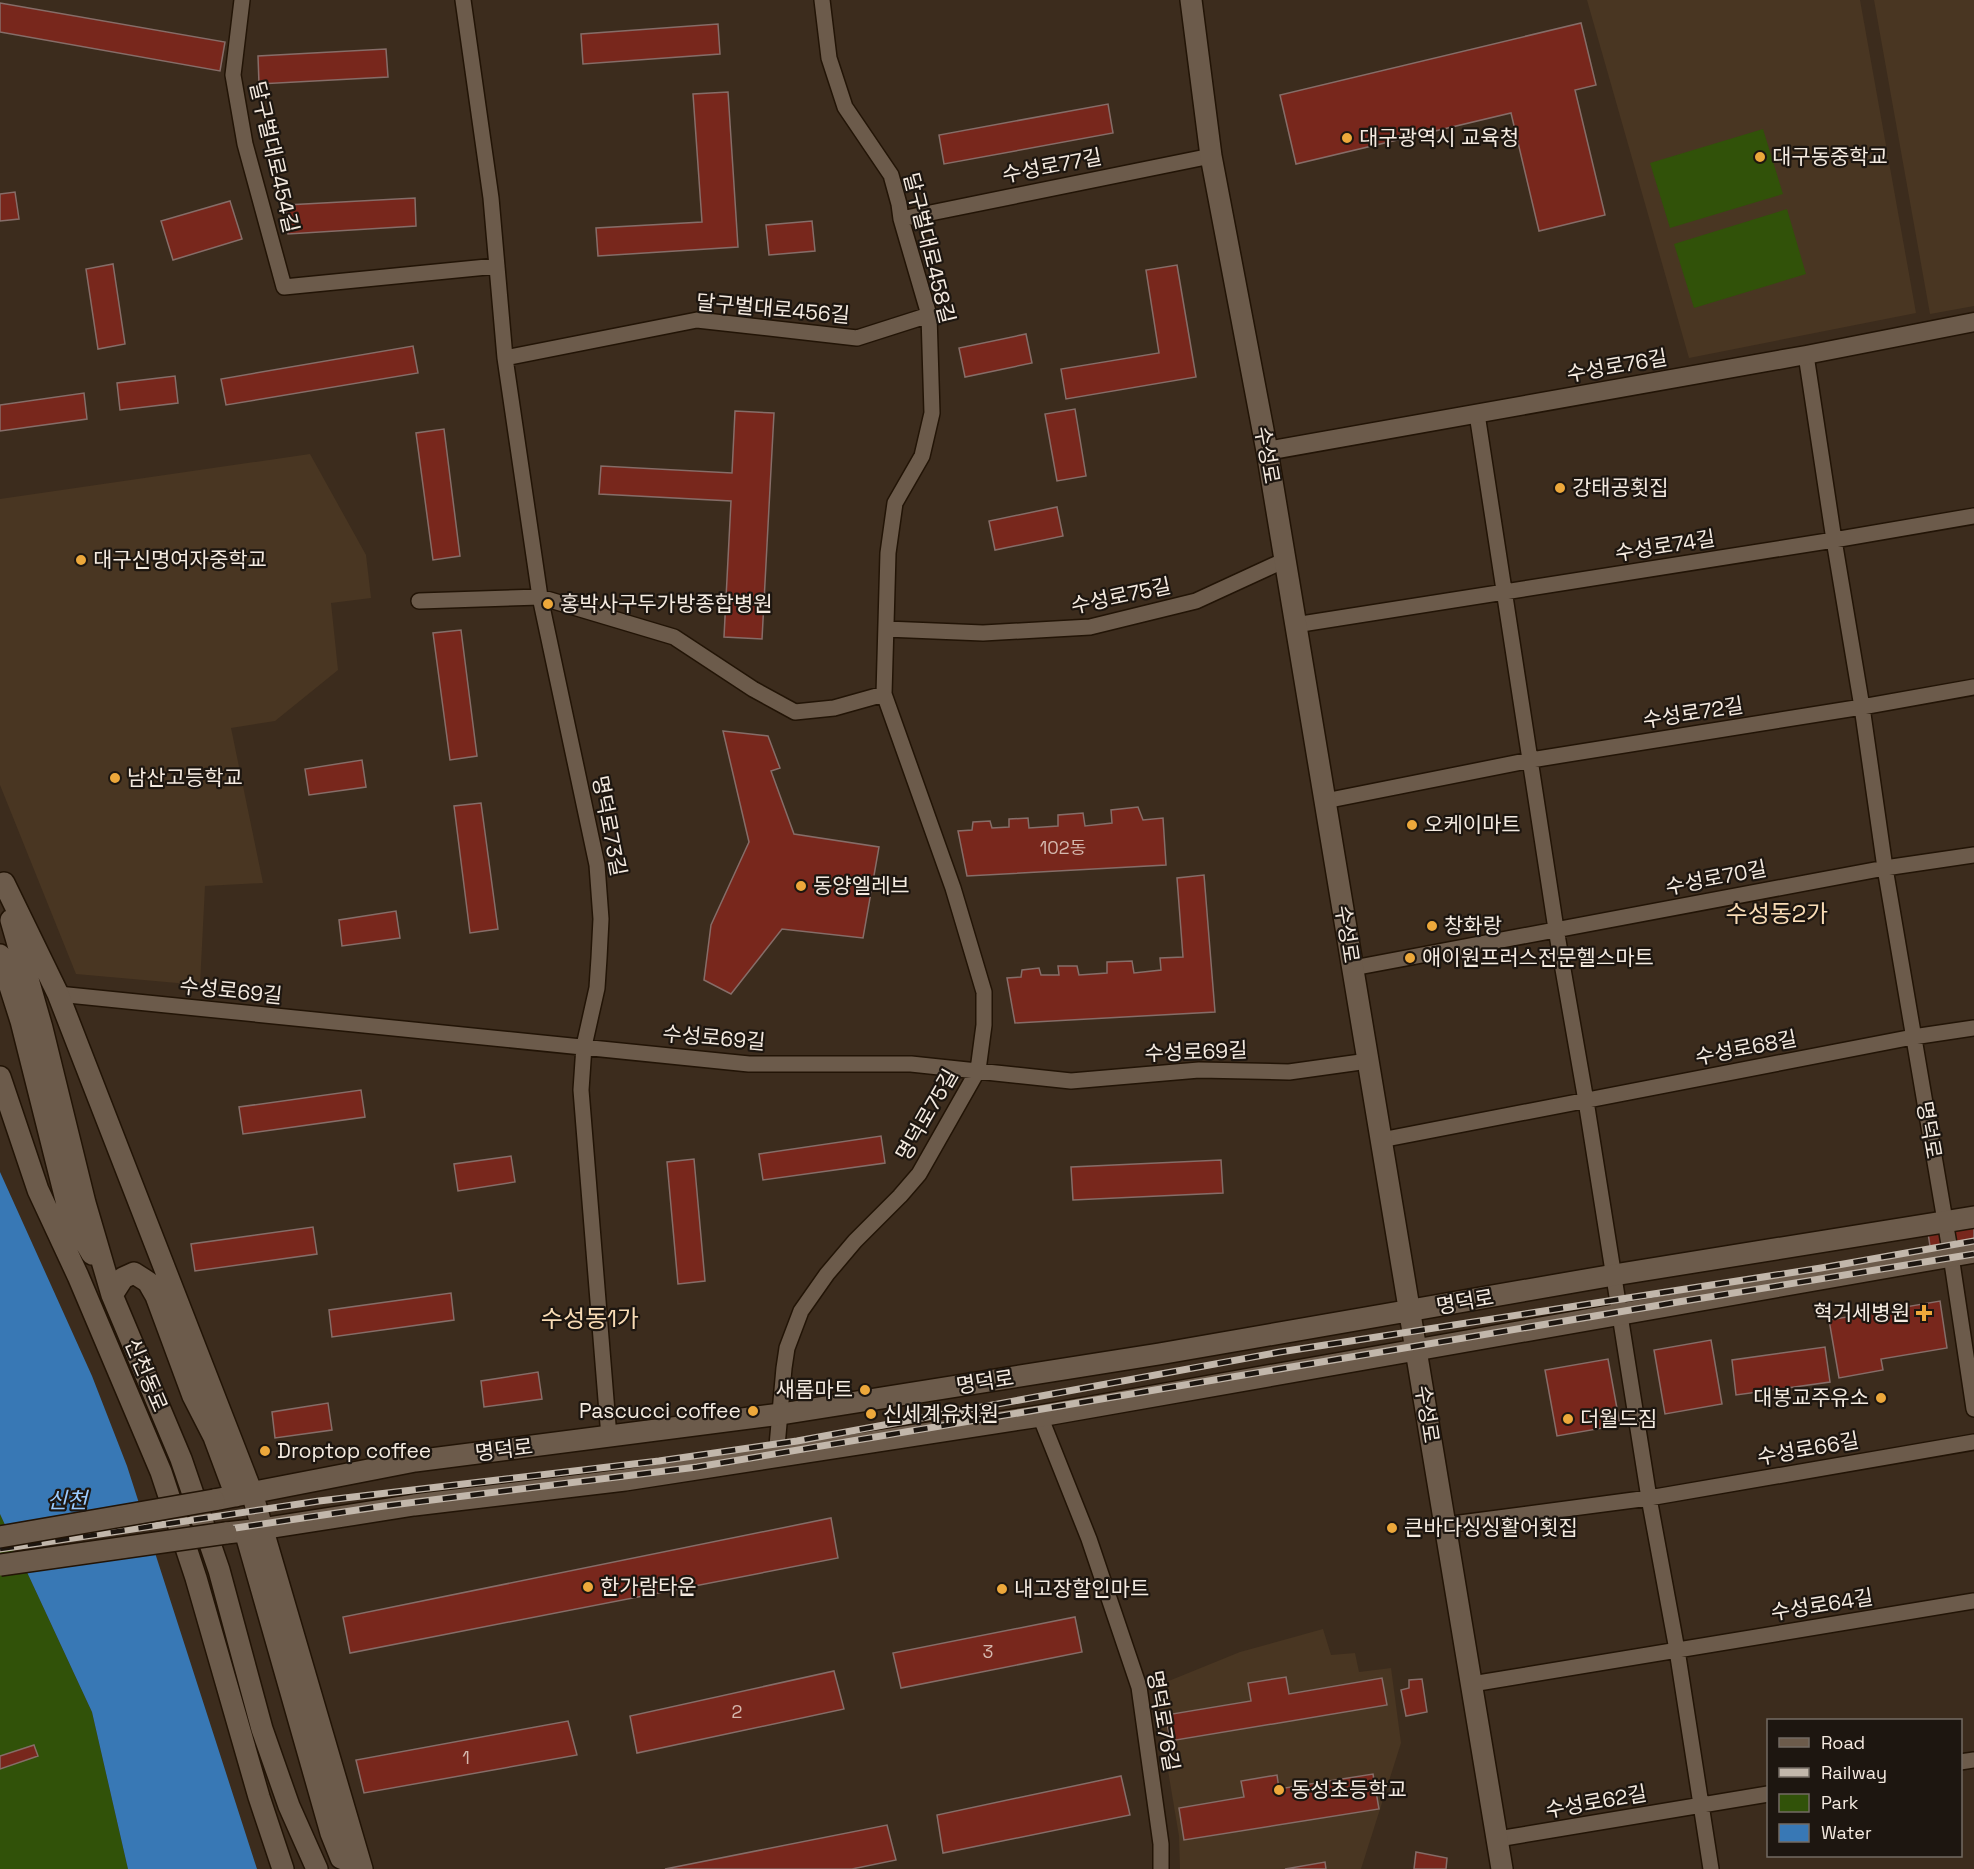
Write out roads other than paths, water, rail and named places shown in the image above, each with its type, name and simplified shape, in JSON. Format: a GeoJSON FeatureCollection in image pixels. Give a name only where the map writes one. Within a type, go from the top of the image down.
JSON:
{"type":"FeatureCollection","features":[{"type":"Feature","properties":{"kind":"main road","name":"수성로"},"geometry":{"type":"LineString","coordinates":[[1191,0],[1211,156],[1267,451],[1503,1869]]}},
{"type":"Feature","properties":{"kind":"main road"},"geometry":{"type":"LineString","coordinates":[[2,878],[58,994],[244,1495],[244,1531],[331,1833],[341,1858],[362,1868]]}},
{"type":"Feature","properties":{"kind":"main road","name":"신천동로"},"geometry":{"type":"LineString","coordinates":[[2,878],[12,926],[42,1028],[85,1203],[110,1289],[185,1471],[219,1570],[262,1729],[289,1806],[317,1869]]}},
{"type":"Feature","properties":{"kind":"main road"},"geometry":{"type":"LineString","coordinates":[[0,955],[21,1021],[70,1216],[110,1289],[123,1278],[135,1273],[148,1281],[156,1296],[193,1396],[244,1495]]}},
{"type":"Feature","properties":{"kind":"main road","name":"신천동로"},"geometry":{"type":"LineString","coordinates":[[0,1077],[38,1190],[78,1276],[161,1472],[196,1578],[259,1797],[283,1869]]}},
{"type":"Feature","properties":{"kind":"main road","name":"명덕로"},"geometry":{"type":"LineString","coordinates":[[0,1537],[244,1495],[415,1461],[781,1414],[1170,1353],[1614,1275],[1974,1217]]}},
{"type":"Feature","properties":{"kind":"main road","name":"명덕로"},"geometry":{"type":"LineString","coordinates":[[0,1565],[414,1505],[625,1480],[1040,1416],[1620,1316],[1974,1252]]}},
{"type":"Feature","properties":{"kind":"main road"},"geometry":{"type":"LineString","coordinates":[[244,1531],[310,1688],[362,1868]]}},
{"type":"Feature","properties":{"kind":"main road"},"geometry":{"type":"LineString","coordinates":[[262,1729],[283,1751],[298,1748],[303,1738]]}},
{"type":"Feature","properties":{"kind":"street","name":"달구벌대로454길"},"geometry":{"type":"LineString","coordinates":[[242,0],[233,75],[245,144],[284,286],[497,266]]}},
{"type":"Feature","properties":{"kind":"street"},"geometry":{"type":"LineString","coordinates":[[464,0],[491,198],[505,358],[540,597]]}},
{"type":"Feature","properties":{"kind":"street","name":"달구벌대로458길"},"geometry":{"type":"LineString","coordinates":[[822,0],[829,58],[845,107],[891,175],[901,219],[929,315],[932,413],[922,456],[895,503],[888,553],[884,694]]}},
{"type":"Feature","properties":{"kind":"street","name":"수성로77길"},"geometry":{"type":"LineString","coordinates":[[901,219],[1211,156]]}},
{"type":"Feature","properties":{"kind":"street","name":"달구벌대로456길"},"geometry":{"type":"LineString","coordinates":[[505,358],[697,320],[857,338],[929,315]]}},
{"type":"Feature","properties":{"kind":"street","name":"수성로76길"},"geometry":{"type":"LineString","coordinates":[[1267,451],[1806,355],[1974,322]]}},
{"type":"Feature","properties":{"kind":"street"},"geometry":{"type":"LineString","coordinates":[[1806,355],[1913,1037]]}},
{"type":"Feature","properties":{"kind":"street"},"geometry":{"type":"LineString","coordinates":[[1477,414],[1556,929],[1586,1101],[1649,1498],[1677,1650],[1711,1869]]}},
{"type":"Feature","properties":{"kind":"street","name":"수성로74길"},"geometry":{"type":"LineString","coordinates":[[1295,625],[1974,516]]}},
{"type":"Feature","properties":{"kind":"street","name":"수성로75길"},"geometry":{"type":"LineString","coordinates":[[886,629],[983,633],[1090,627],[1196,601],[1285,560]]}},
{"type":"Feature","properties":{"kind":"street"},"geometry":{"type":"LineString","coordinates":[[419,600],[540,597],[674,637],[753,689],[795,712],[834,708],[884,694]]}},
{"type":"Feature","properties":{"kind":"street","name":"명덕로73길"},"geometry":{"type":"LineString","coordinates":[[540,597],[597,865],[602,920],[597,988],[584,1046],[582,1090],[609,1437]]}},
{"type":"Feature","properties":{"kind":"street","name":"수성로72길"},"geometry":{"type":"LineString","coordinates":[[1325,801],[1531,760],[1974,687]]}},
{"type":"Feature","properties":{"kind":"street","name":"명덕로75길"},"geometry":{"type":"LineString","coordinates":[[777,1457],[787,1348],[801,1311],[848,1249],[900,1196],[918,1174],[978,1070],[984,1025],[984,992],[953,888],[884,694]]}},
{"type":"Feature","properties":{"kind":"street","name":"수성로70길"},"geometry":{"type":"LineString","coordinates":[[1353,968],[1885,868],[1974,855]]}},
{"type":"Feature","properties":{"kind":"street","name":"수성로69길"},"geometry":{"type":"LineString","coordinates":[[58,994],[749,1064],[911,1064],[1071,1081],[1198,1070],[1290,1072],[1368,1061]]}},
{"type":"Feature","properties":{"kind":"street","name":"수성로68길"},"geometry":{"type":"LineString","coordinates":[[1381,1140],[1913,1037],[1974,1028]]}},
{"type":"Feature","properties":{"kind":"street","name":"명덕로"},"geometry":{"type":"LineString","coordinates":[[1913,1037],[1951,1256]]}},
{"type":"Feature","properties":{"kind":"street"},"geometry":{"type":"LineString","coordinates":[[1951,1256],[1974,1409]]}},
{"type":"Feature","properties":{"kind":"street","name":"명덕로76길"},"geometry":{"type":"LineString","coordinates":[[1040,1416],[1089,1539],[1139,1687],[1161,1844],[1161,1869]]}},
{"type":"Feature","properties":{"kind":"street","name":"수성로66길"},"geometry":{"type":"LineString","coordinates":[[1445,1525],[1649,1498],[1974,1442]]}},
{"type":"Feature","properties":{"kind":"street","name":"수성로64길"},"geometry":{"type":"LineString","coordinates":[[1472,1684],[1974,1601]]}},
{"type":"Feature","properties":{"kind":"street","name":"수성로62길"},"geometry":{"type":"LineString","coordinates":[[1498,1839],[1767,1794]]}},
{"type":"Feature","properties":{"kind":"water","name":"신천"},"geometry":{"type":"Polygon","coordinates":[[[0,1172],[92,1376],[127,1466],[257,1869],[128,1869],[92,1712],[0,1514],[0,1172]]]}},
{"type":"Feature","properties":{"kind":"railway"},"geometry":{"type":"LineString","coordinates":[[0,1549],[319,1501],[659,1461],[797,1441],[1280,1352],[1821,1268],[1974,1241]]}},
{"type":"Feature","properties":{"kind":"railway"},"geometry":{"type":"LineString","coordinates":[[0,1567],[154,1540],[384,1506],[697,1467],[1974,1254]]}},
{"type":"Feature","properties":{"kind":"place","name":"대구광역시 교육청"},"geometry":{"type":"Point","coordinates":[1347,138]}},
{"type":"Feature","properties":{"kind":"place","name":"대구동중학교"},"geometry":{"type":"Point","coordinates":[1760,157]}},
{"type":"Feature","properties":{"kind":"place","name":"강태공횟집"},"geometry":{"type":"Point","coordinates":[1560,488]}},
{"type":"Feature","properties":{"kind":"place","name":"대구신명여자중학교"},"geometry":{"type":"Point","coordinates":[81,560]}},
{"type":"Feature","properties":{"kind":"place","name":"홍박사구두가방종합병원"},"geometry":{"type":"Point","coordinates":[548,604]}},
{"type":"Feature","properties":{"kind":"place","name":"남산고등학교"},"geometry":{"type":"Point","coordinates":[115,778]}},
{"type":"Feature","properties":{"kind":"place","name":"오케이마트"},"geometry":{"type":"Point","coordinates":[1412,825]}},
{"type":"Feature","properties":{"kind":"place","name":"동양엘레브"},"geometry":{"type":"Point","coordinates":[801,886]}},
{"type":"Feature","properties":{"kind":"place","name":"창화랑"},"geometry":{"type":"Point","coordinates":[1432,926]}},
{"type":"Feature","properties":{"kind":"place","name":"애이원프러스전문헬스마트"},"geometry":{"type":"Point","coordinates":[1410,958]}},
{"type":"Feature","properties":{"kind":"place","name":"혁거세병원"},"geometry":{"type":"Point","coordinates":[1924,1313]}},
{"type":"Feature","properties":{"kind":"place","name":"새롬마트"},"geometry":{"type":"Point","coordinates":[865,1390]}},
{"type":"Feature","properties":{"kind":"place","name":"대봉교주유소"},"geometry":{"type":"Point","coordinates":[1881,1398]}},
{"type":"Feature","properties":{"kind":"place","name":"Pascucci coffee"},"geometry":{"type":"Point","coordinates":[753,1411]}},
{"type":"Feature","properties":{"kind":"place","name":"신세계유치원"},"geometry":{"type":"Point","coordinates":[871,1414]}},
{"type":"Feature","properties":{"kind":"place","name":"더월드짐"},"geometry":{"type":"Point","coordinates":[1568,1419]}},
{"type":"Feature","properties":{"kind":"place","name":"Droptop coffee"},"geometry":{"type":"Point","coordinates":[265,1451]}},
{"type":"Feature","properties":{"kind":"place","name":"큰바다싱싱활어횟집"},"geometry":{"type":"Point","coordinates":[1392,1528]}},
{"type":"Feature","properties":{"kind":"place","name":"한가람타운"},"geometry":{"type":"Point","coordinates":[588,1587]}},
{"type":"Feature","properties":{"kind":"place","name":"내고장할인마트"},"geometry":{"type":"Point","coordinates":[1002,1589]}},
{"type":"Feature","properties":{"kind":"place","name":"동성초등학교"},"geometry":{"type":"Point","coordinates":[1279,1790]}},
{"type":"Feature","properties":{"kind":"district","name":"수성동2가"},"geometry":{"type":"Point","coordinates":[1777,914]}},
{"type":"Feature","properties":{"kind":"district","name":"수성동1가"},"geometry":{"type":"Point","coordinates":[590,1319]}}]}
